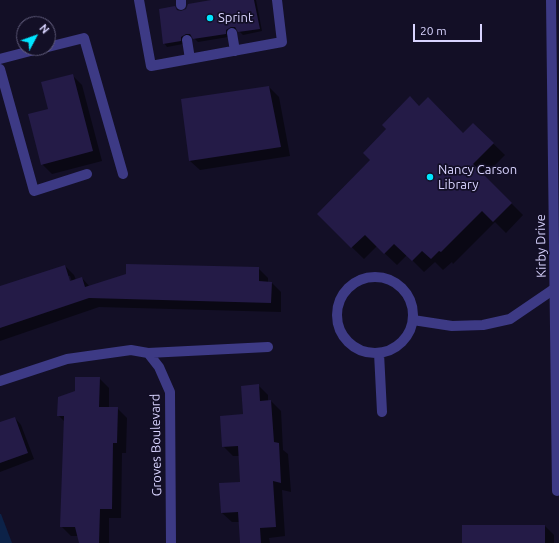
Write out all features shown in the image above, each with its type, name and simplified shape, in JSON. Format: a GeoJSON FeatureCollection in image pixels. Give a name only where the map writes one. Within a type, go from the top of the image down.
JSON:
{"type":"FeatureCollection","features":[{"type":"Feature","properties":{"kind":"street"},"geometry":{"type":"LineString","coordinates":[[139,0],[151,66],[282,42],[277,0]]}},
{"type":"Feature","properties":{"kind":"street","name":"Kirby Drive"},"geometry":{"type":"LineString","coordinates":[[551,0],[556,283],[557,491]]}},
{"type":"Feature","properties":{"kind":"street"},"geometry":{"type":"LineString","coordinates":[[232,33],[235,51]]}},
{"type":"Feature","properties":{"kind":"street"},"geometry":{"type":"LineString","coordinates":[[56,45],[84,38],[123,174]]}},
{"type":"Feature","properties":{"kind":"street"},"geometry":{"type":"LineString","coordinates":[[186,40],[190,59]]}},
{"type":"Feature","properties":{"kind":"street"},"geometry":{"type":"LineString","coordinates":[[0,58],[16,54]]}},
{"type":"Feature","properties":{"kind":"street"},"geometry":{"type":"LineString","coordinates":[[0,69],[34,191],[87,174]]}},
{"type":"Feature","properties":{"kind":"street"},"geometry":{"type":"LineString","coordinates":[[371,277],[384,278],[396,283],[406,291],[412,302],[413,320],[412,327],[407,338],[398,347],[387,352],[379,353],[362,352],[351,345],[343,336],[338,325],[337,312],[340,299],[348,288],[358,280],[371,277]]}},
{"type":"Feature","properties":{"kind":"street"},"geometry":{"type":"LineString","coordinates":[[413,320],[452,326],[490,323],[510,318],[556,283]]}},
{"type":"Feature","properties":{"kind":"street"},"geometry":{"type":"LineString","coordinates":[[0,381],[67,359],[131,350],[148,353],[268,347]]}},
{"type":"Feature","properties":{"kind":"street","name":"Groves Boulevard"},"geometry":{"type":"LineString","coordinates":[[148,353],[159,367],[170,392],[171,543]]}},
{"type":"Feature","properties":{"kind":"street"},"geometry":{"type":"LineString","coordinates":[[379,353],[382,412]]}},
{"type":"Feature","properties":{"kind":"water"},"geometry":{"type":"Polygon","coordinates":[[[1,514],[12,543],[0,543],[1,514]]]}},
{"type":"Feature","properties":{"kind":"building"},"geometry":{"type":"Polygon","coordinates":[[[211,0],[254,0],[260,29],[238,32],[235,27],[231,27],[226,30],[226,34],[193,39],[190,34],[186,34],[181,37],[181,41],[163,44],[159,9],[175,6],[177,10],[181,11],[186,9],[188,4],[211,0]]]}},
{"type":"Feature","properties":{"kind":"building"},"geometry":{"type":"Polygon","coordinates":[[[73,74],[93,151],[41,165],[28,114],[48,109],[41,82],[73,74]]]}},
{"type":"Feature","properties":{"kind":"building"},"geometry":{"type":"Polygon","coordinates":[[[269,86],[281,147],[189,161],[181,99],[269,86]]]}},
{"type":"Feature","properties":{"kind":"building","name":"Nancy Carson Library"},"geometry":{"type":"Polygon","coordinates":[[[410,96],[419,106],[428,97],[463,133],[473,123],[494,143],[473,164],[512,203],[493,222],[482,211],[441,252],[439,251],[431,259],[422,251],[412,261],[394,244],[384,254],[365,235],[351,248],[317,214],[370,160],[363,153],[386,129],[382,125],[410,96]]]}},
{"type":"Feature","properties":{"kind":"building"},"geometry":{"type":"Polygon","coordinates":[[[126,264],[259,267],[259,281],[272,282],[271,303],[89,298],[0,328],[0,286],[65,265],[70,281],[82,277],[85,287],[126,274],[126,264]]]}},
{"type":"Feature","properties":{"kind":"building"},"geometry":{"type":"Polygon","coordinates":[[[75,377],[100,377],[99,407],[118,407],[117,443],[113,443],[112,509],[100,509],[99,543],[79,543],[75,527],[60,527],[64,416],[57,416],[58,397],[75,391],[75,377]]]}},
{"type":"Feature","properties":{"kind":"building"},"geometry":{"type":"Polygon","coordinates":[[[259,384],[260,401],[271,400],[274,442],[279,443],[281,483],[273,481],[276,527],[260,528],[261,543],[240,543],[238,512],[221,513],[219,483],[240,482],[238,446],[222,447],[220,416],[243,414],[241,386],[259,384]]]}},
{"type":"Feature","properties":{"kind":"building"},"geometry":{"type":"Polygon","coordinates":[[[15,417],[28,453],[0,463],[0,422],[15,417]]]}},
{"type":"Feature","properties":{"kind":"building"},"geometry":{"type":"Polygon","coordinates":[[[462,525],[545,525],[545,543],[462,543],[462,525]]]}},
{"type":"Feature","properties":{"kind":"place","name":"Sprint"},"geometry":{"type":"Point","coordinates":[210,18]}},
{"type":"Feature","properties":{"kind":"place","name":"Nancy Carson Library"},"geometry":{"type":"Point","coordinates":[430,177]}}]}
